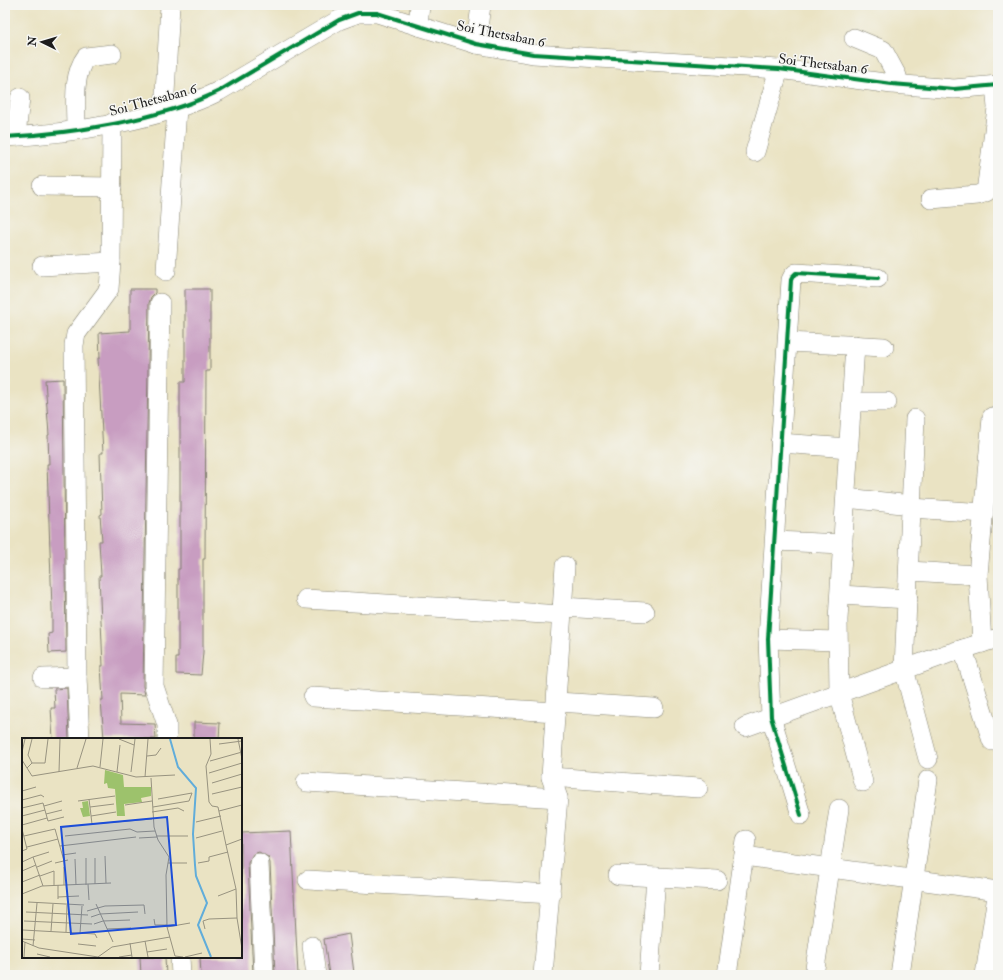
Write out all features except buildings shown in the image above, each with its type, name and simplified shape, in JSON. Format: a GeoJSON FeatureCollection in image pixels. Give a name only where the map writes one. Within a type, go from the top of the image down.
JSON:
{"type":"FeatureCollection","features":[{"type":"Feature","properties":{"kind":"street"},"geometry":{"type":"LineString","coordinates":[[166,271],[170,109],[170,5]]}},
{"type":"Feature","properties":{"kind":"street"},"geometry":{"type":"LineString","coordinates":[[418,26],[420,5]]}},
{"type":"Feature","properties":{"kind":"street"},"geometry":{"type":"LineString","coordinates":[[476,44],[480,5]]}},
{"type":"Feature","properties":{"kind":"street","name":"Soi Thetsaban 6"},"geometry":{"type":"LineString","coordinates":[[10,136],[76,129],[112,123],[198,101],[219,91],[339,20],[368,12],[377,13],[476,44],[533,54],[779,69],[897,84],[954,88],[996,85]]}},
{"type":"Feature","properties":{"kind":"street"},"geometry":{"type":"LineString","coordinates":[[854,38],[883,50],[897,76],[897,84]]}},
{"type":"Feature","properties":{"kind":"street"},"geometry":{"type":"LineString","coordinates":[[76,129],[77,86],[81,63],[86,57],[112,54]]}},
{"type":"Feature","properties":{"kind":"street"},"geometry":{"type":"LineString","coordinates":[[755,152],[779,69]]}},
{"type":"Feature","properties":{"kind":"street"},"geometry":{"type":"LineString","coordinates":[[931,199],[977,195],[986,192],[997,108],[996,85]]}},
{"type":"Feature","properties":{"kind":"street"},"geometry":{"type":"LineString","coordinates":[[10,136],[20,98]]}},
{"type":"Feature","properties":{"kind":"street"},"geometry":{"type":"LineString","coordinates":[[80,738],[77,677],[74,345],[76,334],[109,289],[111,262],[112,123]]}},
{"type":"Feature","properties":{"kind":"street"},"geometry":{"type":"LineString","coordinates":[[42,186],[112,187]]}},
{"type":"Feature","properties":{"kind":"street"},"geometry":{"type":"LineString","coordinates":[[42,266],[111,262]]}},
{"type":"Feature","properties":{"kind":"street"},"geometry":{"type":"LineString","coordinates":[[802,816],[771,718],[768,639],[792,276],[796,273],[878,278]]}},
{"type":"Feature","properties":{"kind":"street"},"geometry":{"type":"LineString","coordinates":[[160,303],[154,686],[167,725],[168,738]]}},
{"type":"Feature","properties":{"kind":"street"},"geometry":{"type":"LineString","coordinates":[[788,342],[884,347]]}},
{"type":"Feature","properties":{"kind":"street"},"geometry":{"type":"LineString","coordinates":[[855,345],[838,641],[839,693],[863,782]]}},
{"type":"Feature","properties":{"kind":"street"},"geometry":{"type":"LineString","coordinates":[[852,402],[888,402]]}},
{"type":"Feature","properties":{"kind":"street"},"geometry":{"type":"LineString","coordinates":[[745,727],[904,669],[990,641],[978,574],[992,417]]}},
{"type":"Feature","properties":{"kind":"street"},"geometry":{"type":"LineString","coordinates":[[915,420],[904,669],[928,759]]}},
{"type":"Feature","properties":{"kind":"street"},"geometry":{"type":"LineString","coordinates":[[780,443],[849,448]]}},
{"type":"Feature","properties":{"kind":"street"},"geometry":{"type":"LineString","coordinates":[[846,498],[984,513]]}},
{"type":"Feature","properties":{"kind":"street"},"geometry":{"type":"LineString","coordinates":[[775,541],[843,544]]}},
{"type":"Feature","properties":{"kind":"street"},"geometry":{"type":"LineString","coordinates":[[543,975],[558,798],[551,777],[565,566]]}},
{"type":"Feature","properties":{"kind":"street"},"geometry":{"type":"LineString","coordinates":[[909,571],[978,574]]}},
{"type":"Feature","properties":{"kind":"street"},"geometry":{"type":"LineString","coordinates":[[840,595],[908,599]]}},
{"type":"Feature","properties":{"kind":"street"},"geometry":{"type":"LineString","coordinates":[[306,599],[562,611],[645,612]]}},
{"type":"Feature","properties":{"kind":"street"},"geometry":{"type":"LineString","coordinates":[[768,639],[838,641]]}},
{"type":"Feature","properties":{"kind":"street"},"geometry":{"type":"LineString","coordinates":[[963,649],[992,741]]}},
{"type":"Feature","properties":{"kind":"street"},"geometry":{"type":"LineString","coordinates":[[43,678],[77,677]]}},
{"type":"Feature","properties":{"kind":"street"},"geometry":{"type":"LineString","coordinates":[[313,697],[556,707],[654,708]]}},
{"type":"Feature","properties":{"kind":"street"},"geometry":{"type":"LineString","coordinates":[[551,777],[698,788]]}},
{"type":"Feature","properties":{"kind":"street"},"geometry":{"type":"LineString","coordinates":[[900,975],[928,780]]}},
{"type":"Feature","properties":{"kind":"street"},"geometry":{"type":"LineString","coordinates":[[306,782],[558,798]]}},
{"type":"Feature","properties":{"kind":"street"},"geometry":{"type":"LineString","coordinates":[[814,975],[839,810]]}},
{"type":"Feature","properties":{"kind":"street"},"geometry":{"type":"LineString","coordinates":[[726,975],[745,848],[830,868],[998,890],[986,975]]}},
{"type":"Feature","properties":{"kind":"street"},"geometry":{"type":"LineString","coordinates":[[259,863],[264,975]]}},
{"type":"Feature","properties":{"kind":"street"},"geometry":{"type":"LineString","coordinates":[[618,875],[717,880]]}},
{"type":"Feature","properties":{"kind":"street"},"geometry":{"type":"LineString","coordinates":[[649,975],[656,877]]}},
{"type":"Feature","properties":{"kind":"street"},"geometry":{"type":"LineString","coordinates":[[308,880],[551,894]]}},
{"type":"Feature","properties":{"kind":"street"},"geometry":{"type":"LineString","coordinates":[[312,946],[316,975]]}},
{"type":"Feature","properties":{"kind":"street"},"geometry":{"type":"LineString","coordinates":[[180,958],[181,975]]}},
{"type":"Feature","properties":{"kind":"cycle path"},"geometry":{"type":"LineString","coordinates":[[5,137],[58,133],[115,124],[143,118],[196,101],[219,91],[339,20],[358,13],[377,13],[476,44],[533,54],[779,69],[892,84],[954,89],[998,85]]}},
{"type":"Feature","properties":{"kind":"cycle path"},"geometry":{"type":"LineString","coordinates":[[801,815],[771,717],[768,639],[791,280],[796,273],[878,278]]}}]}
